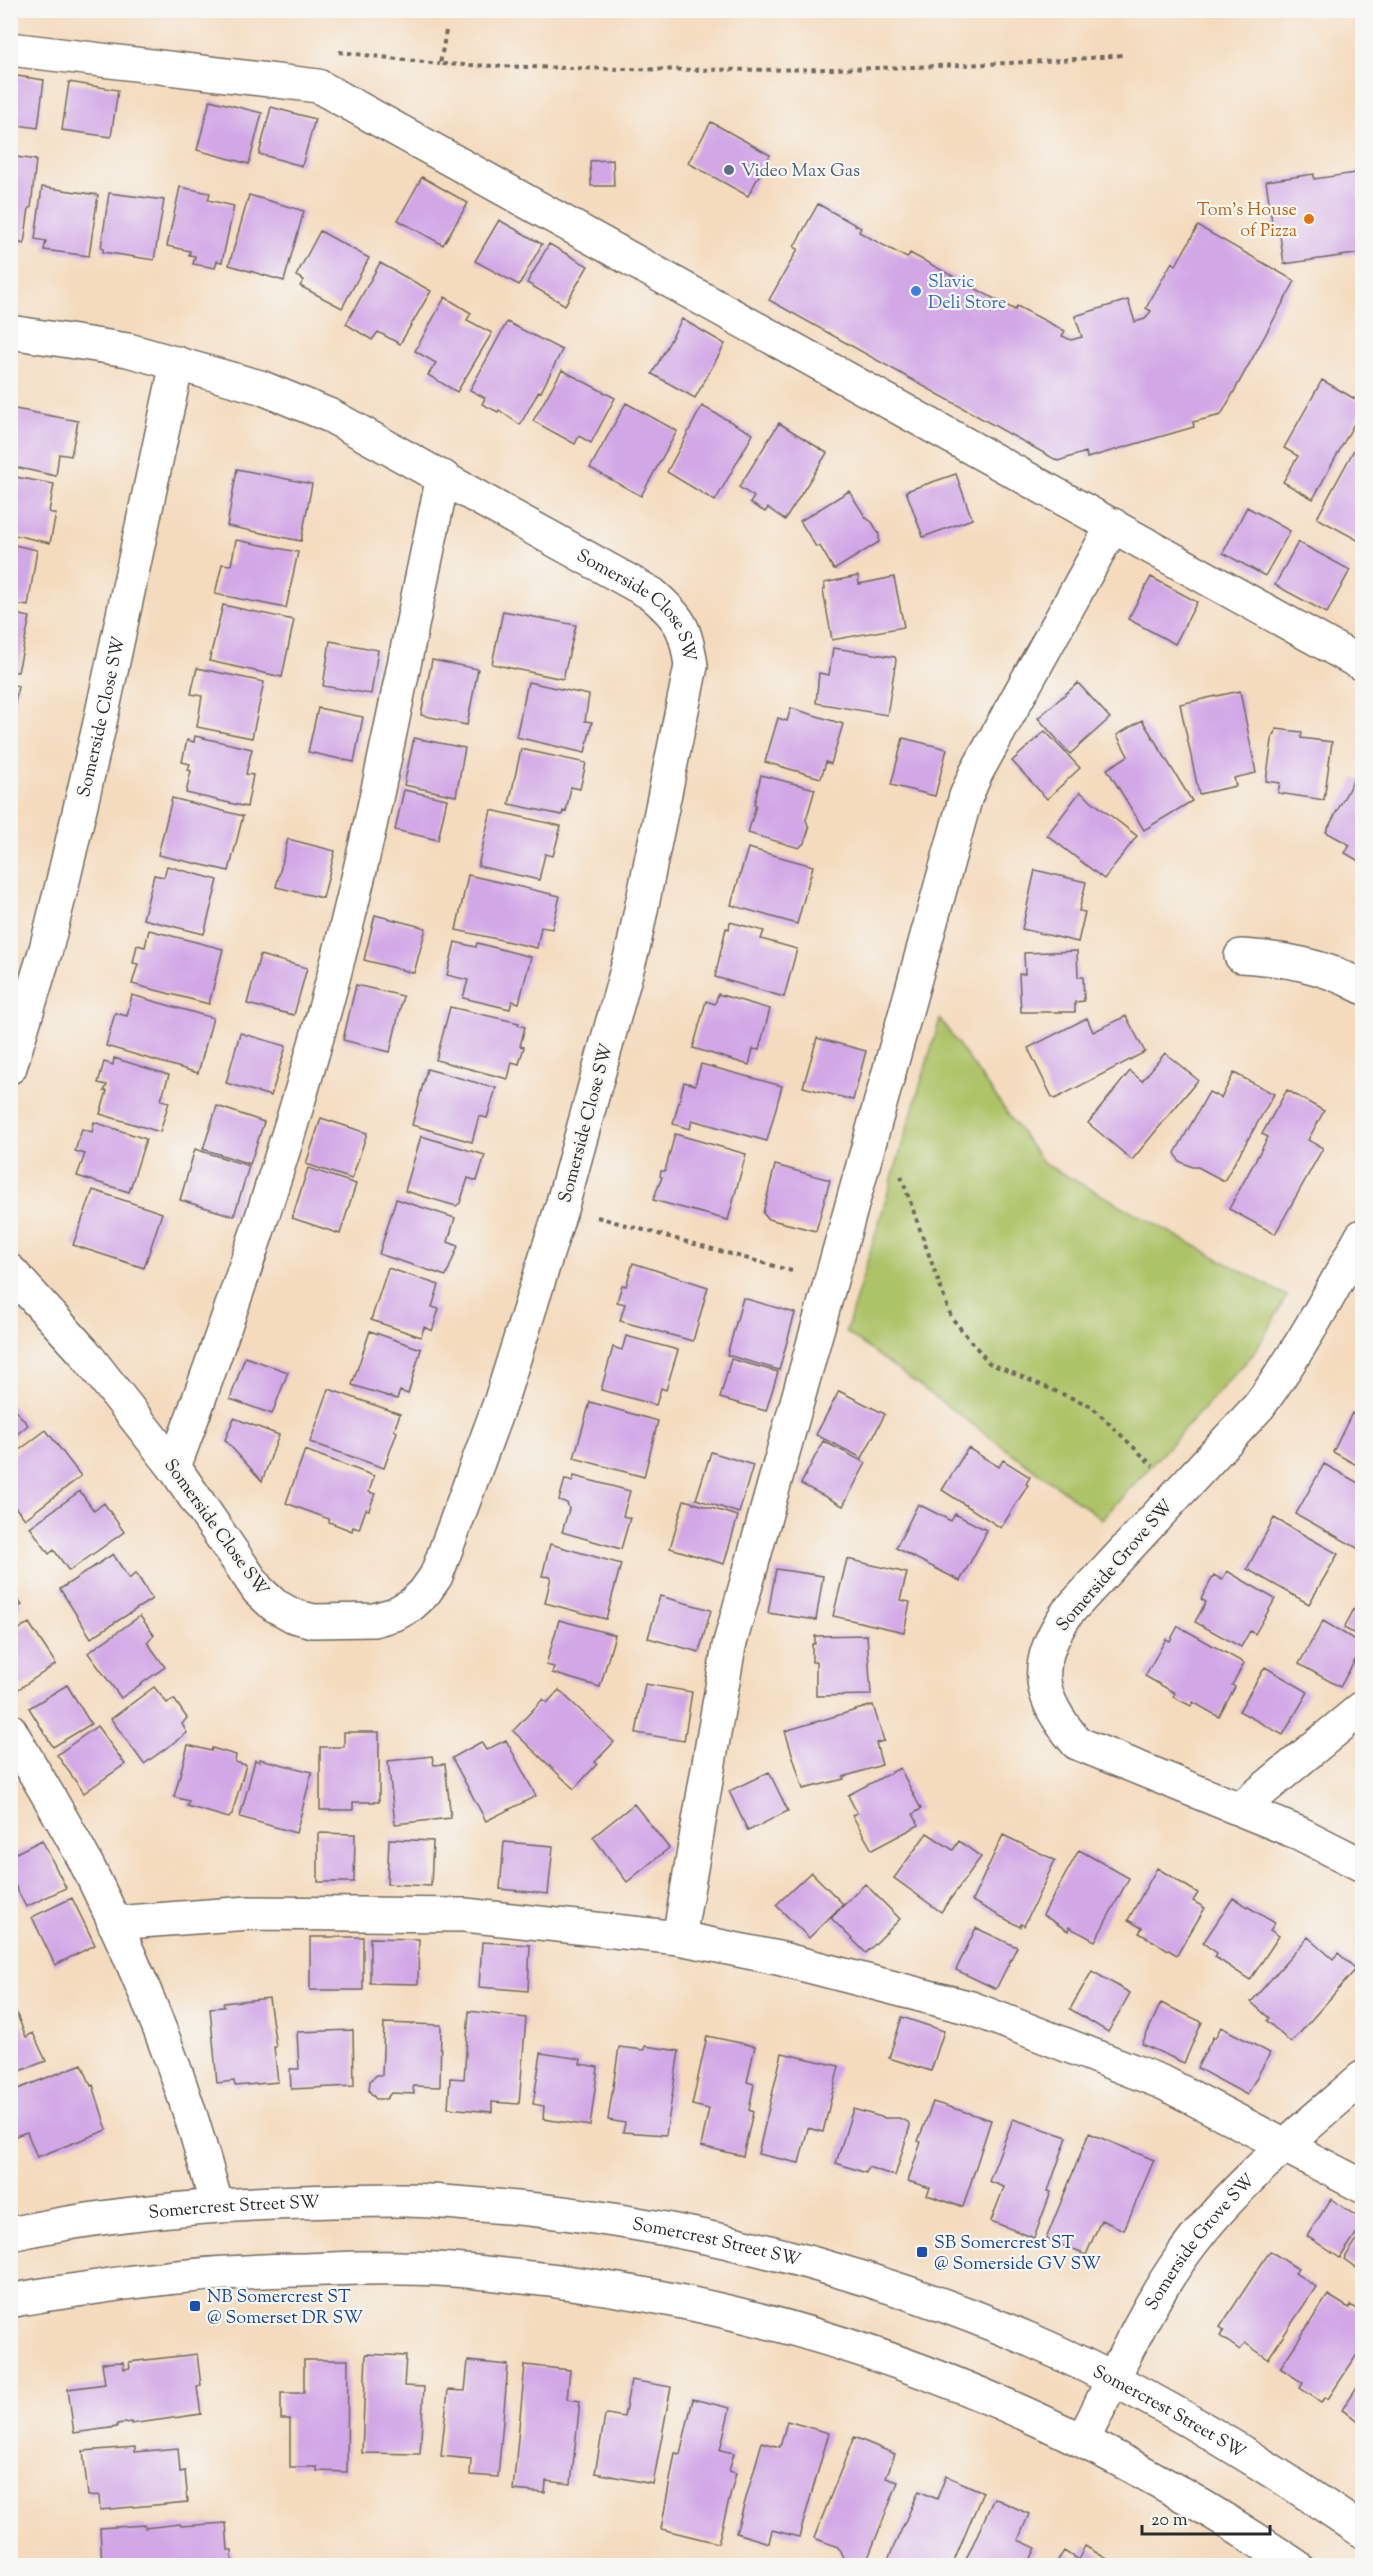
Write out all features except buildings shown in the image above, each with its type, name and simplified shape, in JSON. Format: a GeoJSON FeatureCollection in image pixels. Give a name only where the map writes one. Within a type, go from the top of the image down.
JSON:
{"type":"FeatureCollection","features":[{"type":"Feature","properties":{"kind":"street"},"geometry":{"type":"LineString","coordinates":[[10,49],[318,86],[1362,664]]}},
{"type":"Feature","properties":{"kind":"street","name":"Somerside Close SW"},"geometry":{"type":"LineString","coordinates":[[10,332],[118,348],[177,363],[260,387],[331,416],[652,594],[672,612],[685,631],[691,666],[634,944],[562,1206],[501,1400],[459,1516],[436,1576],[424,1593],[411,1605],[395,1614],[374,1620],[313,1621],[284,1611],[258,1590],[174,1467],[82,1352],[10,1271]]}},
{"type":"Feature","properties":{"kind":"street","name":"Somerside Close SW"},"geometry":{"type":"LineString","coordinates":[[10,1067],[46,949],[69,859],[177,363]]}},
{"type":"Feature","properties":{"kind":"street"},"geometry":{"type":"LineString","coordinates":[[174,1467],[250,1255],[310,1058],[344,936],[442,477]]}},
{"type":"Feature","properties":{"kind":"street"},"geometry":{"type":"LineString","coordinates":[[679,1938],[729,1646],[966,796],[976,773],[1113,525]]}},
{"type":"Feature","properties":{"kind":"street"},"geometry":{"type":"LineString","coordinates":[[1241,956],[1294,961],[1346,977],[1362,987]]}},
{"type":"Feature","properties":{"kind":"street","name":"Somerside Grove SW"},"geometry":{"type":"LineString","coordinates":[[1362,1236],[1285,1372],[1259,1406],[1067,1613],[1053,1634],[1045,1660],[1043,1683],[1049,1705],[1061,1725],[1077,1743],[1300,1834],[1362,1865]]}},
{"type":"Feature","properties":{"kind":"street"},"geometry":{"type":"LineString","coordinates":[[1240,1809],[1362,1708]]}},
{"type":"Feature","properties":{"kind":"street"},"geometry":{"type":"LineString","coordinates":[[10,1730],[88,1867],[114,1923],[168,2052],[202,2148],[216,2204]]}},
{"type":"Feature","properties":{"kind":"street"},"geometry":{"type":"LineString","coordinates":[[114,1923],[249,1913],[465,1915],[679,1938],[778,1958],[971,2008],[1164,2083],[1362,2186]]}},
{"type":"Feature","properties":{"kind":"street","name":"Somerside Grove SW"},"geometry":{"type":"LineString","coordinates":[[1083,2440],[1178,2262],[1230,2198],[1362,2078]]}},
{"type":"Feature","properties":{"kind":"street","name":"Somercrest Street SW"},"geometry":{"type":"LineString","coordinates":[[10,2234],[69,2222],[216,2204],[405,2200],[535,2209],[650,2226],[792,2258],[922,2298],[1027,2339],[1114,2379],[1225,2441],[1362,2531]]}},
{"type":"Feature","properties":{"kind":"street"},"geometry":{"type":"LineString","coordinates":[[10,2301],[110,2284],[255,2271],[403,2268],[486,2272],[677,2300],[834,2339],[1000,2400],[1083,2440],[1187,2495],[1296,2565]]}},
{"type":"Feature","properties":{"kind":"path"},"geometry":{"type":"LineString","coordinates":[[447,31],[440,64],[612,70],[801,71],[1055,62],[1122,55]]}},
{"type":"Feature","properties":{"kind":"path"},"geometry":{"type":"LineString","coordinates":[[870,1145],[892,1150],[951,1317],[988,1363],[1091,1406],[1179,1492]]}},
{"type":"Feature","properties":{"kind":"path"},"geometry":{"type":"LineString","coordinates":[[562,1206],[831,1282]]}},
{"type":"Feature","properties":{"kind":"green space"},"geometry":{"type":"Polygon","coordinates":[[[940,1019],[1043,1163],[1287,1296],[1255,1352],[1102,1519],[846,1332],[940,1019]]]}},
{"type":"Feature","properties":{"kind":"place","name":"Video Max Gas"},"geometry":{"type":"Point","coordinates":[729,170]}},
{"type":"Feature","properties":{"kind":"place","name":"Tom's House of Pizza"},"geometry":{"type":"Point","coordinates":[1309,219]}},
{"type":"Feature","properties":{"kind":"place","name":"Slavic Deli Store"},"geometry":{"type":"Point","coordinates":[916,291]}},
{"type":"Feature","properties":{"kind":"place","name":"SB Somercrest ST @ Somerside GV SW"},"geometry":{"type":"Point","coordinates":[922,2252]}},
{"type":"Feature","properties":{"kind":"place","name":"NB Somercrest ST @ Somerset DR SW"},"geometry":{"type":"Point","coordinates":[195,2306]}}]}
